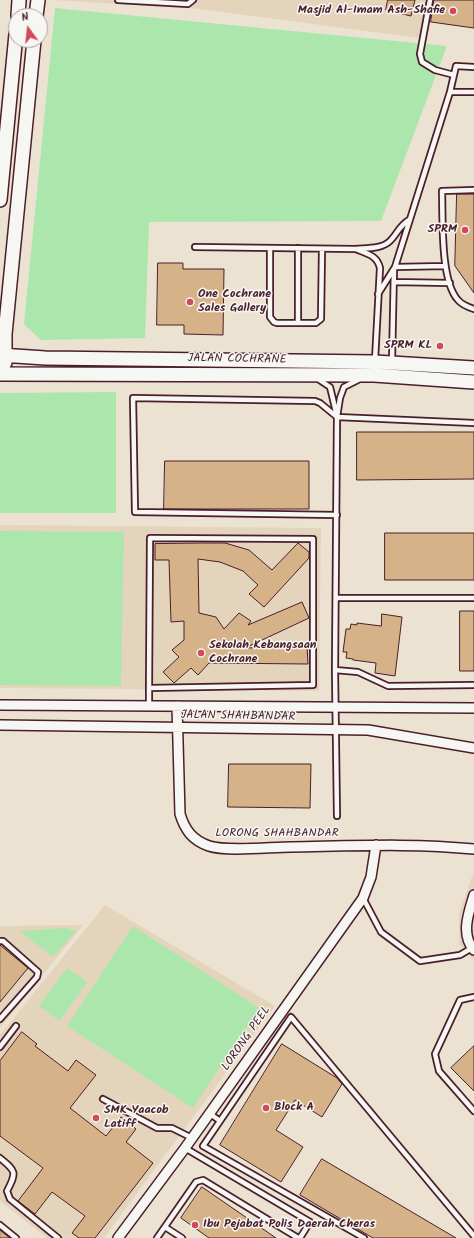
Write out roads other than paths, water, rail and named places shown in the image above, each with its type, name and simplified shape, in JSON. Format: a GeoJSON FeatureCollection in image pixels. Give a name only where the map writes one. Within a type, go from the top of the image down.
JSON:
{"type":"FeatureCollection","features":[{"type":"Feature","properties":{"kind":"street"},"geometry":{"type":"LineString","coordinates":[[0,200],[15,48]]}},
{"type":"Feature","properties":{"kind":"street"},"geometry":{"type":"LineString","coordinates":[[2,374],[2,356],[33,48]]}},
{"type":"Feature","properties":{"kind":"street","name":"JALAN COCHRANE"},"geometry":{"type":"LineString","coordinates":[[2,356],[45,358],[392,362],[474,368]]}},
{"type":"Feature","properties":{"kind":"street","name":"JALAN COCHRANE"},"geometry":{"type":"LineString","coordinates":[[2,374],[374,375],[474,382]]}},
{"type":"Feature","properties":{"kind":"street","name":"JALAN SHAHBANDAR"},"geometry":{"type":"LineString","coordinates":[[0,704],[474,708]]}},
{"type":"Feature","properties":{"kind":"street","name":"LORONG SHAHBANDAR"},"geometry":{"type":"LineString","coordinates":[[177,706],[180,814],[185,828],[194,838],[210,846],[238,848],[376,845],[474,849]]}},
{"type":"Feature","properties":{"kind":"street","name":"JALAN SHAHBANDAR"},"geometry":{"type":"LineString","coordinates":[[0,725],[368,730],[474,748]]}},
{"type":"Feature","properties":{"kind":"street","name":"LORONG PEEL"},"geometry":{"type":"LineString","coordinates":[[121,1236],[363,898],[371,877],[376,845]]}},
{"type":"Feature","properties":{"kind":"street"},"geometry":{"type":"LineString","coordinates":[[473,949],[466,932],[468,913],[474,895]]}},
{"type":"Feature","properties":{"kind":"lane"},"geometry":{"type":"LineString","coordinates":[[118,0],[188,4],[193,0]]}},
{"type":"Feature","properties":{"kind":"lane"},"geometry":{"type":"LineString","coordinates":[[430,0],[420,54],[422,62],[435,70],[454,76]]}},
{"type":"Feature","properties":{"kind":"lane"},"geometry":{"type":"LineString","coordinates":[[377,295],[394,267],[450,92],[456,66],[474,67]]}},
{"type":"Feature","properties":{"kind":"lane"},"geometry":{"type":"LineString","coordinates":[[450,92],[474,92]]}},
{"type":"Feature","properties":{"kind":"lane"},"geometry":{"type":"LineString","coordinates":[[474,190],[442,190],[445,266],[450,283],[458,300],[467,307],[474,309]]}},
{"type":"Feature","properties":{"kind":"lane"},"geometry":{"type":"LineString","coordinates":[[195,247],[356,249],[379,247],[391,240],[400,226],[409,220]]}},
{"type":"Feature","properties":{"kind":"lane"},"geometry":{"type":"LineString","coordinates":[[270,248],[271,320],[277,323],[298,323],[316,322],[321,320],[322,248]]}},
{"type":"Feature","properties":{"kind":"lane"},"geometry":{"type":"LineString","coordinates":[[298,248],[298,323]]}},
{"type":"Feature","properties":{"kind":"lane"},"geometry":{"type":"LineString","coordinates":[[337,816],[337,417],[340,398],[344,387],[352,382],[374,375],[377,295],[380,268],[378,261],[374,256],[356,249]]}},
{"type":"Feature","properties":{"kind":"lane"},"geometry":{"type":"LineString","coordinates":[[394,267],[445,266]]}},
{"type":"Feature","properties":{"kind":"lane"},"geometry":{"type":"LineString","coordinates":[[391,376],[394,267]]}},
{"type":"Feature","properties":{"kind":"lane"},"geometry":{"type":"LineString","coordinates":[[394,282],[450,283]]}},
{"type":"Feature","properties":{"kind":"lane"},"geometry":{"type":"LineString","coordinates":[[306,374],[325,382],[330,387],[337,417]]}},
{"type":"Feature","properties":{"kind":"lane"},"geometry":{"type":"LineString","coordinates":[[337,515],[135,512],[133,398],[315,401],[320,403],[337,417],[474,423]]}},
{"type":"Feature","properties":{"kind":"lane"},"geometry":{"type":"LineString","coordinates":[[149,688],[313,685],[314,539],[150,538],[149,688],[149,706]]}},
{"type":"Feature","properties":{"kind":"lane"},"geometry":{"type":"LineString","coordinates":[[336,598],[474,598]]}},
{"type":"Feature","properties":{"kind":"lane"},"geometry":{"type":"LineString","coordinates":[[336,670],[358,672],[388,686],[474,685]]}},
{"type":"Feature","properties":{"kind":"lane"},"geometry":{"type":"LineString","coordinates":[[363,898],[381,932],[420,961],[460,955],[473,949]]}},
{"type":"Feature","properties":{"kind":"lane"},"geometry":{"type":"LineString","coordinates":[[0,941],[4,941],[38,972],[37,977],[0,1018]]}},
{"type":"Feature","properties":{"kind":"lane"},"geometry":{"type":"LineString","coordinates":[[474,997],[460,1000],[435,1054],[439,1071],[474,1110]]}},
{"type":"Feature","properties":{"kind":"lane"},"geometry":{"type":"LineString","coordinates":[[364,1238],[203,1146],[291,1017],[474,1236]]}},
{"type":"Feature","properties":{"kind":"lane"},"geometry":{"type":"LineString","coordinates":[[0,1047],[16,1026]]}},
{"type":"Feature","properties":{"kind":"lane"},"geometry":{"type":"LineString","coordinates":[[103,1099],[157,1128],[172,1128],[192,1138]]}},
{"type":"Feature","properties":{"kind":"lane"},"geometry":{"type":"LineString","coordinates":[[217,1103],[227,1110]]}},
{"type":"Feature","properties":{"kind":"lane"},"geometry":{"type":"LineString","coordinates":[[209,1113],[220,1121]]}},
{"type":"Feature","properties":{"kind":"lane"},"geometry":{"type":"LineString","coordinates":[[157,1238],[196,1182],[203,1180],[299,1238],[310,1222],[185,1148]]}},
{"type":"Feature","properties":{"kind":"lane"},"geometry":{"type":"LineString","coordinates":[[0,1158],[13,1169],[15,1174],[8,1191],[10,1199],[58,1238]]}},
{"type":"Feature","properties":{"kind":"lane"},"geometry":{"type":"LineString","coordinates":[[0,1225],[16,1238]]}},
{"type":"Feature","properties":{"kind":"lane"},"geometry":{"type":"LineString","coordinates":[[165,1227],[182,1238]]}},
{"type":"Feature","properties":{"kind":"place","name":"Masjid Al-Imam Ash-Shafie"},"geometry":{"type":"Point","coordinates":[453,11]}},
{"type":"Feature","properties":{"kind":"place","name":"SPRM"},"geometry":{"type":"Point","coordinates":[465,230]}},
{"type":"Feature","properties":{"kind":"place","name":"One Cochrane Sales Gallery"},"geometry":{"type":"Point","coordinates":[190,302]}},
{"type":"Feature","properties":{"kind":"place","name":"SPRM KL"},"geometry":{"type":"Point","coordinates":[440,346]}},
{"type":"Feature","properties":{"kind":"place","name":"Sekolah Kebangsaan Cochrane"},"geometry":{"type":"Point","coordinates":[201,653]}},
{"type":"Feature","properties":{"kind":"place","name":"Block A"},"geometry":{"type":"Point","coordinates":[266,1108]}},
{"type":"Feature","properties":{"kind":"place","name":"SMK Yaacob Latiff"},"geometry":{"type":"Point","coordinates":[96,1118]}},
{"type":"Feature","properties":{"kind":"place","name":"Ibu Pejabat Polis Daerah Cheras"},"geometry":{"type":"Point","coordinates":[195,1225]}}]}
